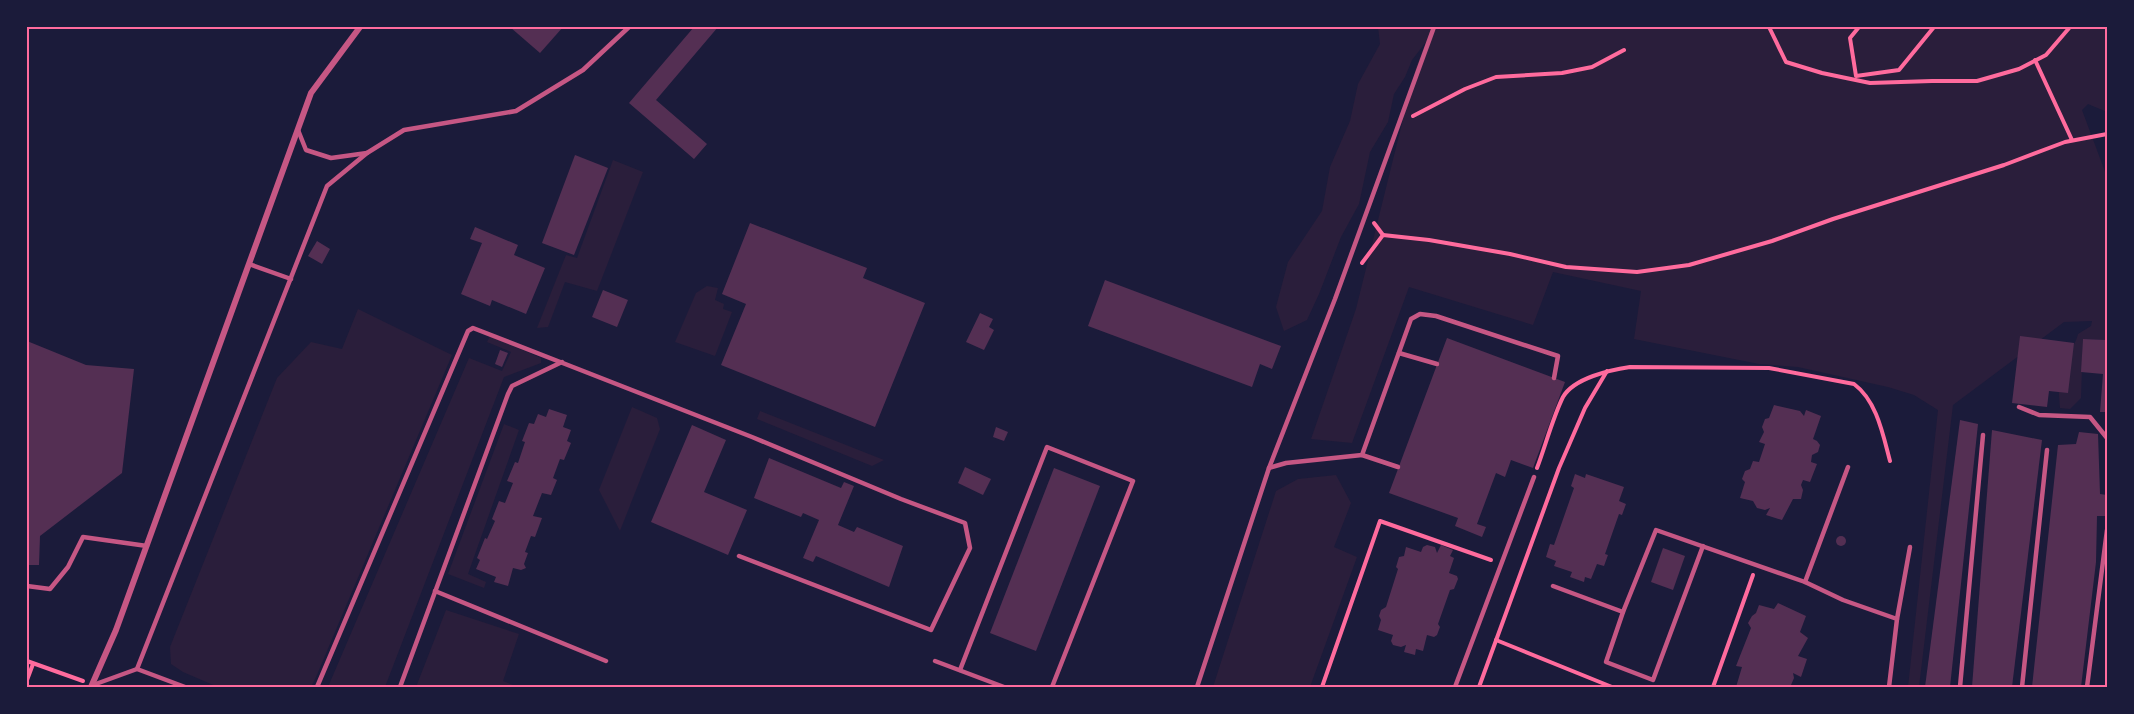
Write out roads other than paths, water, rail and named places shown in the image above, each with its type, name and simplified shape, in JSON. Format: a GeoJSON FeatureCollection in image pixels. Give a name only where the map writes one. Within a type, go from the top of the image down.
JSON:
{"type":"FeatureCollection","features":[{"type":"Feature","properties":{"kind":"street"},"geometry":{"type":"LineString","coordinates":[[92,686],[116,630],[311,93],[360,27]]}},
{"type":"Feature","properties":{"kind":"lane"},"geometry":{"type":"LineString","coordinates":[[137,669],[327,186],[367,153],[404,130],[516,111],[583,70],[629,27]]}},
{"type":"Feature","properties":{"kind":"lane"},"geometry":{"type":"LineString","coordinates":[[1197,687],[1269,468],[1335,299],[1434,27]]}},
{"type":"Feature","properties":{"kind":"lane"},"geometry":{"type":"LineString","coordinates":[[298,130],[306,150],[331,158],[367,153]]}},
{"type":"Feature","properties":{"kind":"lane"},"geometry":{"type":"LineString","coordinates":[[249,264],[291,279]]}},
{"type":"Feature","properties":{"kind":"lane"},"geometry":{"type":"LineString","coordinates":[[1362,455],[1411,319],[1420,314],[1436,316],[1558,356],[1554,378]]}},
{"type":"Feature","properties":{"kind":"lane"},"geometry":{"type":"LineString","coordinates":[[317,687],[468,331],[473,328],[965,523],[970,548],[931,630],[738,556]]}},
{"type":"Feature","properties":{"kind":"lane"},"geometry":{"type":"LineString","coordinates":[[1399,353],[1437,364]]}},
{"type":"Feature","properties":{"kind":"lane"},"geometry":{"type":"LineString","coordinates":[[400,687],[508,394],[512,386],[562,362]]}},
{"type":"Feature","properties":{"kind":"lane"},"geometry":{"type":"LineString","coordinates":[[2019,407],[2039,415],[2090,417],[2107,438]]}},
{"type":"Feature","properties":{"kind":"lane"},"geometry":{"type":"LineString","coordinates":[[1960,687],[1983,435]]}},
{"type":"Feature","properties":{"kind":"lane"},"geometry":{"type":"LineString","coordinates":[[960,670],[1047,447],[1133,481],[1052,687]]}},
{"type":"Feature","properties":{"kind":"lane"},"geometry":{"type":"LineString","coordinates":[[2022,687],[2047,450]]}},
{"type":"Feature","properties":{"kind":"lane"},"geometry":{"type":"LineString","coordinates":[[1269,468],[1286,463],[1362,455],[1398,467]]}},
{"type":"Feature","properties":{"kind":"lane"},"geometry":{"type":"LineString","coordinates":[[1805,582],[1848,467]]}},
{"type":"Feature","properties":{"kind":"lane"},"geometry":{"type":"LineString","coordinates":[[1455,687],[1534,477]]}},
{"type":"Feature","properties":{"kind":"lane"},"geometry":{"type":"LineString","coordinates":[[1703,546],[1653,680],[1606,662],[1623,612],[1656,530],[1703,546],[1805,582],[1843,600],[1897,619]]}},
{"type":"Feature","properties":{"kind":"lane"},"geometry":{"type":"LineString","coordinates":[[2087,687],[2107,530]]}},
{"type":"Feature","properties":{"kind":"lane"},"geometry":{"type":"LineString","coordinates":[[27,586],[50,589],[68,567],[83,537],[147,546]]}},
{"type":"Feature","properties":{"kind":"lane"},"geometry":{"type":"LineString","coordinates":[[1889,687],[1897,619],[1910,547]]}},
{"type":"Feature","properties":{"kind":"lane"},"geometry":{"type":"LineString","coordinates":[[1552,586],[1623,612]]}},
{"type":"Feature","properties":{"kind":"lane"},"geometry":{"type":"LineString","coordinates":[[435,591],[606,661]]}},
{"type":"Feature","properties":{"kind":"lane"},"geometry":{"type":"LineString","coordinates":[[2100,597],[2107,597]]}},
{"type":"Feature","properties":{"kind":"lane"},"geometry":{"type":"LineString","coordinates":[[935,661],[1004,687]]}},
{"type":"Feature","properties":{"kind":"lane"},"geometry":{"type":"LineString","coordinates":[[92,686],[137,669],[185,687]]}}]}
